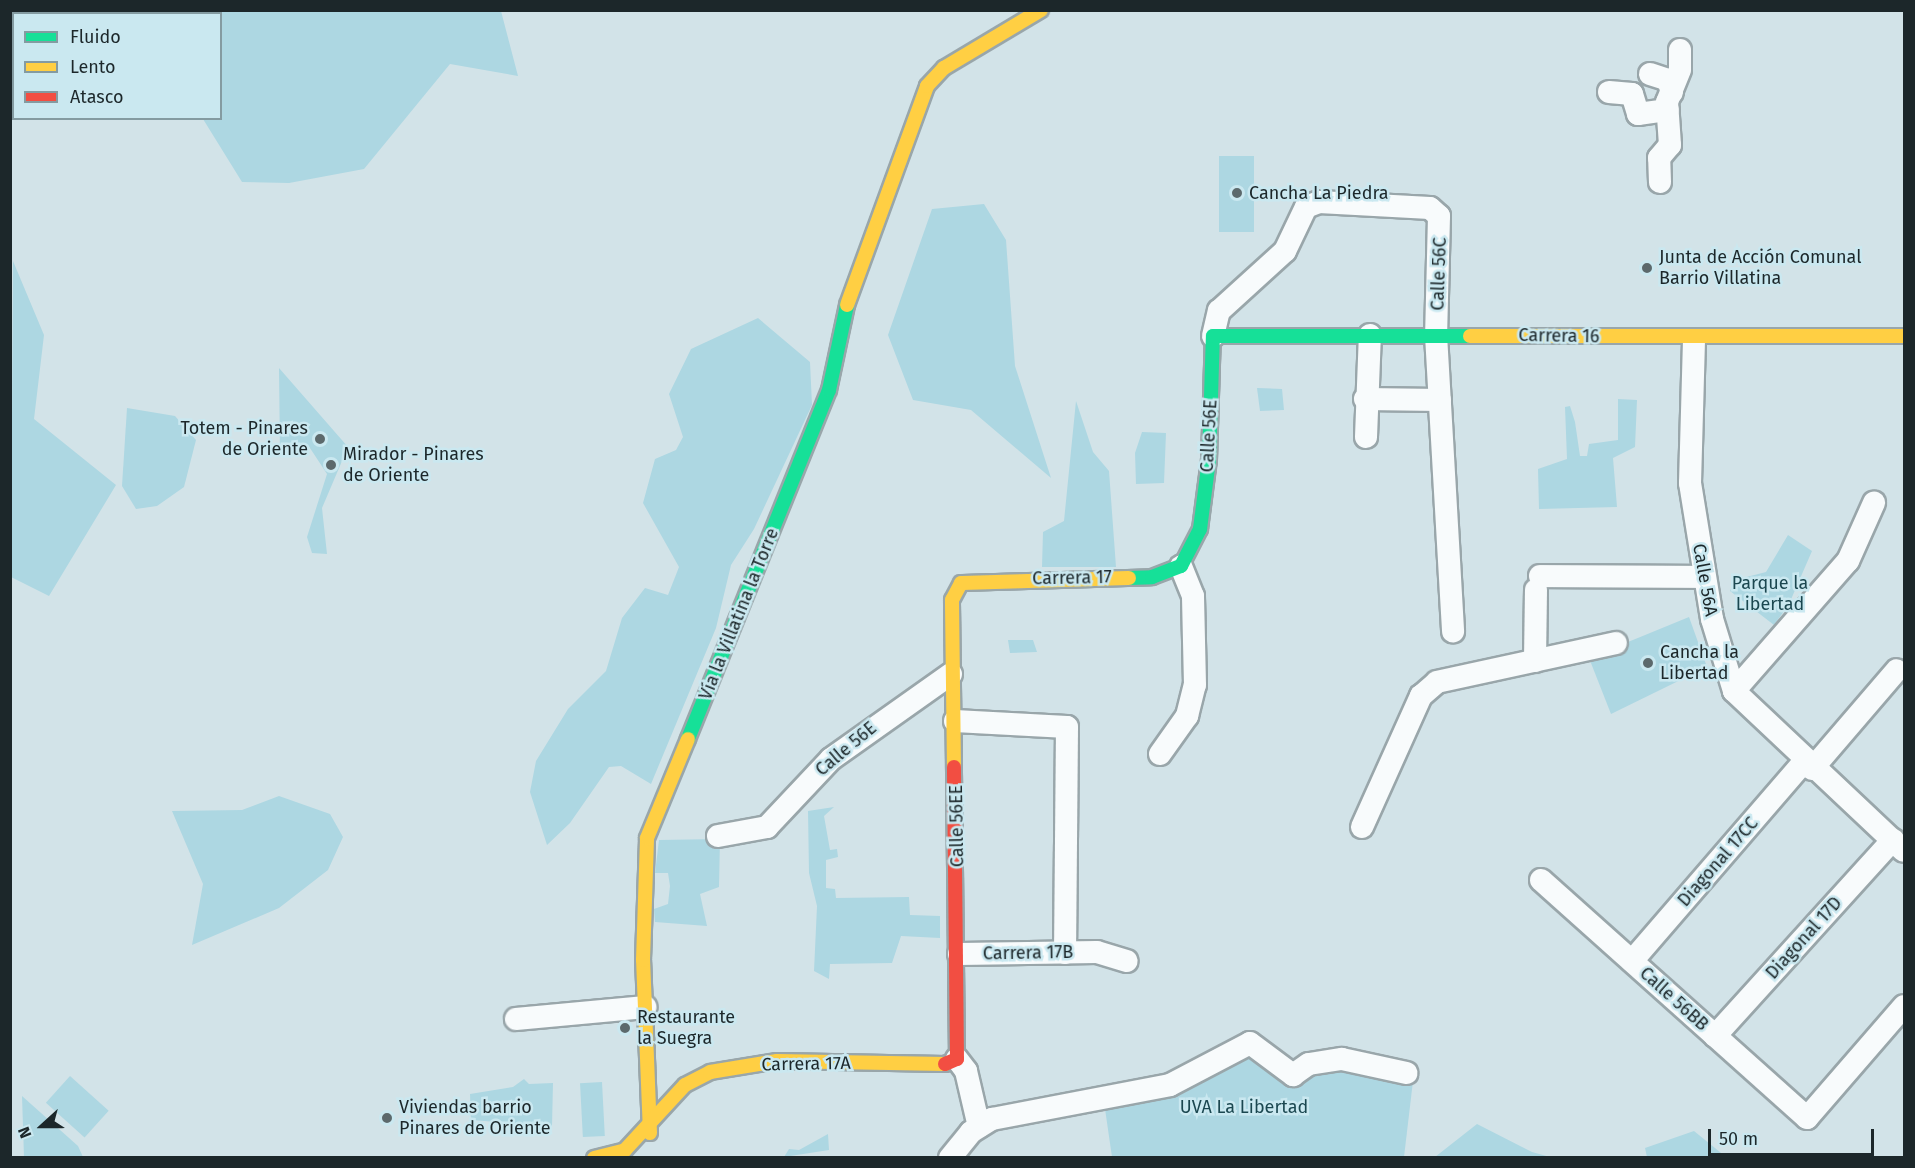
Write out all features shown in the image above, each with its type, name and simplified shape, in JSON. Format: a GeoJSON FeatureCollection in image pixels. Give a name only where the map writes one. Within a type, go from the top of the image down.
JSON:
{"type":"FeatureCollection","features":[{"type":"Feature","properties":{"kind":"street","name":"Vía la Villatina la Torre"},"geometry":{"type":"LineString","coordinates":[[649,1148],[645,1007],[647,838],[805,455],[829,390],[851,289],[927,86],[944,68],[1041,10]]}},
{"type":"Feature","properties":{"kind":"street"},"geometry":{"type":"LineString","coordinates":[[1670,101],[1680,50]]}},
{"type":"Feature","properties":{"kind":"street"},"geometry":{"type":"LineString","coordinates":[[1650,74],[1668,80],[1670,101],[1670,145],[1659,158],[1660,182]]}},
{"type":"Feature","properties":{"kind":"street"},"geometry":{"type":"LineString","coordinates":[[1609,92],[1632,94],[1638,114],[1670,101]]}},
{"type":"Feature","properties":{"kind":"street","name":"Calle 56C"},"geometry":{"type":"LineString","coordinates":[[1213,336],[1219,311],[1285,251],[1306,207],[1319,202],[1430,208],[1439,216],[1436,335],[1453,632]]}},
{"type":"Feature","properties":{"kind":"street"},"geometry":{"type":"LineString","coordinates":[[1366,437],[1365,399],[1370,334]]}},
{"type":"Feature","properties":{"kind":"street","name":"Carrera 16"},"geometry":{"type":"LineString","coordinates":[[1213,336],[1370,334],[1694,340],[1905,336]]}},
{"type":"Feature","properties":{"kind":"street","name":"Calle 56E"},"geometry":{"type":"LineString","coordinates":[[1181,566],[1200,529],[1205,495],[1213,336]]}},
{"type":"Feature","properties":{"kind":"street","name":"Calle 56A"},"geometry":{"type":"LineString","coordinates":[[1694,340],[1690,483],[1704,577],[1734,691],[1808,766],[1899,846]]}},
{"type":"Feature","properties":{"kind":"street"},"geometry":{"type":"LineString","coordinates":[[1365,399],[1440,400]]}},
{"type":"Feature","properties":{"kind":"street"},"geometry":{"type":"LineString","coordinates":[[1734,691],[1862,540],[1874,503]]}},
{"type":"Feature","properties":{"kind":"street"},"geometry":{"type":"LineString","coordinates":[[1160,754],[1186,716],[1195,685],[1193,596],[1181,566]]}},
{"type":"Feature","properties":{"kind":"street","name":"Carrera 17"},"geometry":{"type":"LineString","coordinates":[[961,583],[1152,577],[1181,566]]}},
{"type":"Feature","properties":{"kind":"street"},"geometry":{"type":"LineString","coordinates":[[1535,661],[1538,583],[1704,577]]}},
{"type":"Feature","properties":{"kind":"street","name":"Calle 56EE"},"geometry":{"type":"LineString","coordinates":[[951,1061],[959,954],[951,674],[952,600],[961,583]]}},
{"type":"Feature","properties":{"kind":"street"},"geometry":{"type":"LineString","coordinates":[[1362,827],[1421,696],[1437,682],[1467,673],[1535,661],[1545,654],[1616,643]]}},
{"type":"Feature","properties":{"kind":"street","name":"Diagonal 17CC"},"geometry":{"type":"LineString","coordinates":[[1632,961],[1897,670]]}},
{"type":"Feature","properties":{"kind":"street","name":"Calle 56E"},"geometry":{"type":"LineString","coordinates":[[718,836],[750,832],[767,827],[831,759],[873,725],[951,674]]}},
{"type":"Feature","properties":{"kind":"street"},"geometry":{"type":"LineString","coordinates":[[954,721],[1067,727],[1065,953]]}},
{"type":"Feature","properties":{"kind":"street","name":"Diagonal 17D"},"geometry":{"type":"LineString","coordinates":[[1716,1036],[1899,846]]}},
{"type":"Feature","properties":{"kind":"street","name":"Calle 56BB"},"geometry":{"type":"LineString","coordinates":[[1541,880],[1807,1118],[1905,1006]]}},
{"type":"Feature","properties":{"kind":"street","name":"Carrera 17B"},"geometry":{"type":"LineString","coordinates":[[959,954],[1097,952],[1127,961]]}},
{"type":"Feature","properties":{"kind":"street"},"geometry":{"type":"LineString","coordinates":[[516,1020],[645,1007]]}},
{"type":"Feature","properties":{"kind":"street"},"geometry":{"type":"LineString","coordinates":[[950,1158],[979,1127],[992,1119],[1170,1085],[1250,1043],[1293,1075],[1309,1064],[1342,1059],[1406,1073]]}},
{"type":"Feature","properties":{"kind":"street","name":"Carrera 17A"},"geometry":{"type":"LineString","coordinates":[[594,1158],[625,1150],[685,1085],[710,1071],[777,1061],[951,1061]]}},
{"type":"Feature","properties":{"kind":"street"},"geometry":{"type":"LineString","coordinates":[[951,1061],[966,1071],[979,1127]]}},
{"type":"Feature","properties":{"kind":"green space"},"geometry":{"type":"Polygon","coordinates":[[[10,11],[501,11],[518,76],[450,64],[364,169],[289,183],[242,182],[204,120],[222,120],[222,12],[12,12],[11,59],[10,11]]]}},
{"type":"Feature","properties":{"kind":"green space","name":"Cancha La Piedra"},"geometry":{"type":"Polygon","coordinates":[[[1219,156],[1254,156],[1254,232],[1219,232],[1219,156]]]}},
{"type":"Feature","properties":{"kind":"green space"},"geometry":{"type":"Polygon","coordinates":[[[984,204],[1006,240],[1015,366],[1051,478],[971,410],[913,400],[888,335],[932,209],[984,204]]]}},
{"type":"Feature","properties":{"kind":"green space"},"geometry":{"type":"Polygon","coordinates":[[[13,261],[44,335],[34,419],[116,485],[49,596],[11,577],[13,261]]]}},
{"type":"Feature","properties":{"kind":"green space"},"geometry":{"type":"Polygon","coordinates":[[[758,318],[810,362],[812,405],[754,529],[731,565],[716,628],[651,784],[621,766],[609,767],[570,823],[547,845],[530,792],[536,761],[568,709],[606,671],[622,618],[645,588],[668,595],[679,567],[643,503],[655,459],[676,450],[683,437],[669,394],[691,349],[758,318]]]}},
{"type":"Feature","properties":{"kind":"green space","name":"Mirador - Pinares de Oriente"},"geometry":{"type":"Polygon","coordinates":[[[279,368],[348,447],[322,508],[327,554],[312,553],[307,537],[327,474],[308,445],[280,455],[279,368]]]}},
{"type":"Feature","properties":{"kind":"green space"},"geometry":{"type":"Polygon","coordinates":[[[1257,388],[1282,389],[1284,410],[1260,411],[1257,388]]]}},
{"type":"Feature","properties":{"kind":"green space"},"geometry":{"type":"Polygon","coordinates":[[[1618,399],[1637,400],[1635,447],[1613,458],[1617,507],[1539,509],[1538,469],[1567,459],[1565,407],[1570,406],[1575,422],[1580,456],[1587,456],[1589,444],[1618,440],[1618,399]]]}},
{"type":"Feature","properties":{"kind":"green space"},"geometry":{"type":"Polygon","coordinates":[[[1076,401],[1093,452],[1109,471],[1116,567],[1042,567],[1043,532],[1064,521],[1076,401]]]}},
{"type":"Feature","properties":{"kind":"green space"},"geometry":{"type":"Polygon","coordinates":[[[127,408],[175,416],[196,440],[184,487],[157,506],[136,509],[122,486],[127,408]]]}},
{"type":"Feature","properties":{"kind":"green space"},"geometry":{"type":"Polygon","coordinates":[[[1142,432],[1166,433],[1164,483],[1136,484],[1135,453],[1142,432]]]}},
{"type":"Feature","properties":{"kind":"green space","name":"Parque la Libertad"},"geometry":{"type":"Polygon","coordinates":[[[1788,535],[1812,551],[1789,604],[1774,625],[1730,591],[1735,580],[1766,572],[1788,535]]]}},
{"type":"Feature","properties":{"kind":"green space","name":"Cancha la Libertad"},"geometry":{"type":"Polygon","coordinates":[[[1689,617],[1707,667],[1611,714],[1589,658],[1689,617]]]}},
{"type":"Feature","properties":{"kind":"green space"},"geometry":{"type":"Polygon","coordinates":[[[1008,640],[1033,640],[1037,652],[1010,653],[1008,640]]]}},
{"type":"Feature","properties":{"kind":"green space"},"geometry":{"type":"Polygon","coordinates":[[[279,796],[330,814],[343,837],[328,870],[279,908],[192,945],[203,884],[172,811],[242,810],[279,796]]]}},
{"type":"Feature","properties":{"kind":"green space"},"geometry":{"type":"Polygon","coordinates":[[[834,807],[824,816],[830,850],[837,849],[838,857],[826,860],[826,888],[835,889],[836,898],[909,897],[910,915],[940,916],[940,938],[901,936],[892,963],[830,964],[829,979],[814,971],[817,906],[809,873],[808,811],[834,807]]]}},
{"type":"Feature","properties":{"kind":"green space"},"geometry":{"type":"Polygon","coordinates":[[[720,839],[719,887],[700,894],[707,926],[655,922],[654,909],[668,904],[670,886],[668,873],[655,873],[659,840],[720,839]]]}},
{"type":"Feature","properties":{"kind":"green space","name":"UVA La Libertad"},"geometry":{"type":"Polygon","coordinates":[[[1239,1050],[1413,1081],[1404,1157],[1112,1157],[1104,1102],[1239,1050]]]}},
{"type":"Feature","properties":{"kind":"green space"},"geometry":{"type":"Polygon","coordinates":[[[70,1076],[109,1111],[85,1138],[46,1103],[70,1076]]]}},
{"type":"Feature","properties":{"kind":"green space"},"geometry":{"type":"Polygon","coordinates":[[[524,1079],[529,1084],[553,1083],[552,1126],[471,1120],[470,1094],[513,1087],[524,1079]]]}},
{"type":"Feature","properties":{"kind":"green space"},"geometry":{"type":"Polygon","coordinates":[[[602,1082],[605,1136],[583,1137],[580,1083],[602,1082]]]}},
{"type":"Feature","properties":{"kind":"green space"},"geometry":{"type":"Polygon","coordinates":[[[22,1096],[78,1146],[83,1157],[24,1157],[22,1096]]]}},
{"type":"Feature","properties":{"kind":"green space"},"geometry":{"type":"Polygon","coordinates":[[[1477,1124],[1532,1152],[1550,1157],[1435,1157],[1477,1124]]]}},
{"type":"Feature","properties":{"kind":"green space"},"geometry":{"type":"Polygon","coordinates":[[[1694,1131],[1726,1157],[1647,1157],[1645,1148],[1694,1131]]]}},
{"type":"Feature","properties":{"kind":"green space"},"geometry":{"type":"Polygon","coordinates":[[[828,1134],[829,1150],[784,1157],[789,1149],[799,1150],[828,1134]]]}},
{"type":"Feature","properties":{"kind":"traffic: fast"},"geometry":{"type":"LineString","coordinates":[[688,739],[829,390],[847,305]]}},
{"type":"Feature","properties":{"kind":"traffic: fast"},"geometry":{"type":"LineString","coordinates":[[1129,578],[1152,577],[1181,566],[1200,529],[1209,460],[1213,336],[1470,336]]}},
{"type":"Feature","properties":{"kind":"traffic: slow"},"geometry":{"type":"LineString","coordinates":[[847,305],[927,86],[944,68],[1041,10]]}},
{"type":"Feature","properties":{"kind":"traffic: slow"},"geometry":{"type":"LineString","coordinates":[[1470,336],[1904,336]]}},
{"type":"Feature","properties":{"kind":"traffic: slow"},"geometry":{"type":"LineString","coordinates":[[954,767],[952,600],[961,583],[1129,578]]}},
{"type":"Feature","properties":{"kind":"traffic: slow"},"geometry":{"type":"LineString","coordinates":[[650,1133],[643,960],[647,838],[688,739]]}},
{"type":"Feature","properties":{"kind":"traffic: slow"},"geometry":{"type":"LineString","coordinates":[[594,1158],[625,1150],[685,1085],[710,1072],[777,1061],[945,1064]]}},
{"type":"Feature","properties":{"kind":"traffic: jam"},"geometry":{"type":"LineString","coordinates":[[945,1064],[957,1059],[954,767]]}},
{"type":"Feature","properties":{"kind":"place","name":"Cancha La Piedra"},"geometry":{"type":"Point","coordinates":[1237,193]}},
{"type":"Feature","properties":{"kind":"place","name":"Junta de Acción Comunal Barrio Villatina"},"geometry":{"type":"Point","coordinates":[1647,268]}},
{"type":"Feature","properties":{"kind":"place","name":"Totem - Pinares de Oriente"},"geometry":{"type":"Point","coordinates":[320,439]}},
{"type":"Feature","properties":{"kind":"place","name":"Mirador - Pinares de Oriente"},"geometry":{"type":"Point","coordinates":[331,465]}},
{"type":"Feature","properties":{"kind":"place","name":"Cancha la Libertad"},"geometry":{"type":"Point","coordinates":[1648,663]}},
{"type":"Feature","properties":{"kind":"place","name":"Restaurante la Suegra"},"geometry":{"type":"Point","coordinates":[625,1028]}},
{"type":"Feature","properties":{"kind":"place","name":"Viviendas barrio Pinares de Oriente"},"geometry":{"type":"Point","coordinates":[387,1118]}}]}
